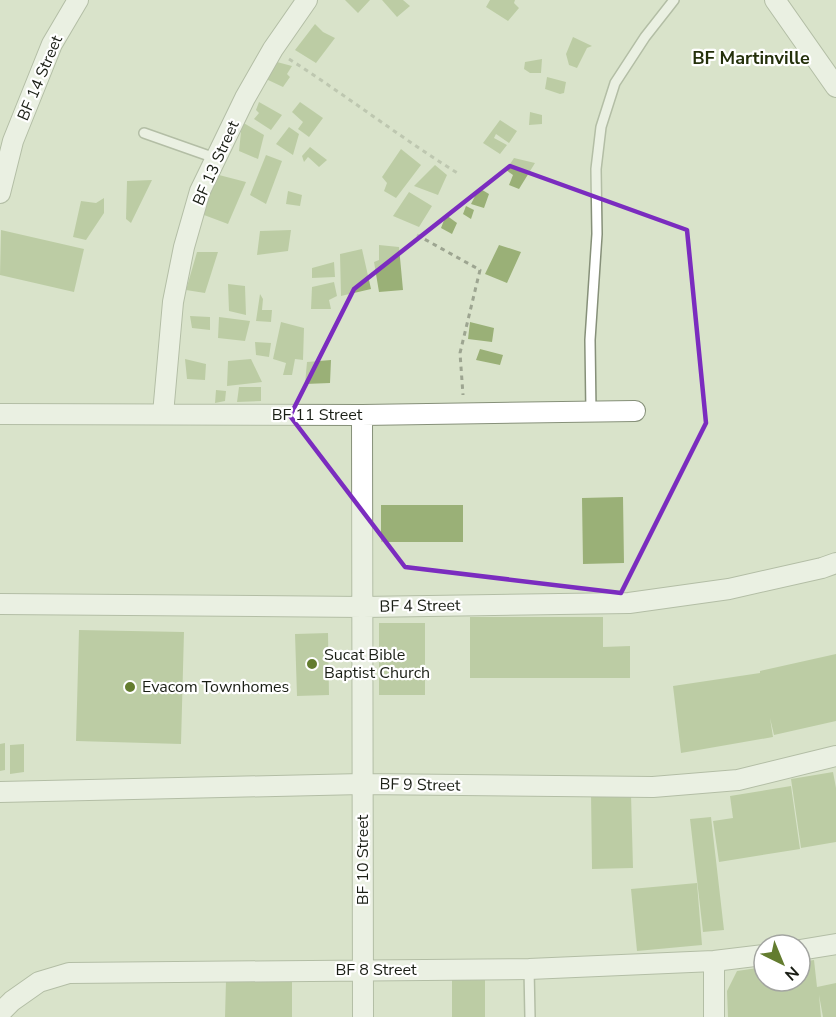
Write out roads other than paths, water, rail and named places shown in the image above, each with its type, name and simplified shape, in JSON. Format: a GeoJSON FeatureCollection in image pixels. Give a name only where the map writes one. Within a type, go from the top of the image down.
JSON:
{"type":"FeatureCollection","features":[{"type":"Feature","properties":{"kind":"street","name":"BF 14 Street"},"geometry":{"type":"LineString","coordinates":[[0,193],[13,141],[52,44],[78,0]]}},
{"type":"Feature","properties":{"kind":"street","name":"BF 13 Street"},"geometry":{"type":"LineString","coordinates":[[163,414],[173,302],[200,191],[245,98],[273,48],[307,0]]}},
{"type":"Feature","properties":{"kind":"street"},"geometry":{"type":"LineString","coordinates":[[775,0],[836,87]]}},
{"type":"Feature","properties":{"kind":"street","name":"BF 11 Street"},"geometry":{"type":"LineString","coordinates":[[0,414],[362,415],[635,411]]}},
{"type":"Feature","properties":{"kind":"street","name":"BF 10 Street"},"geometry":{"type":"LineString","coordinates":[[362,415],[363,1017]]}},
{"type":"Feature","properties":{"kind":"street","name":"BF 4 Street"},"geometry":{"type":"LineString","coordinates":[[0,604],[363,607],[629,603],[729,589],[836,563]]}},
{"type":"Feature","properties":{"kind":"street","name":"BF 9 Street"},"geometry":{"type":"LineString","coordinates":[[0,792],[362,784],[653,788],[738,780],[836,756]]}},
{"type":"Feature","properties":{"kind":"street"},"geometry":{"type":"LineString","coordinates":[[812,948],[836,944]]}},
{"type":"Feature","properties":{"kind":"street","name":"BF 8 Street"},"geometry":{"type":"LineString","coordinates":[[0,1013],[12,1000],[39,982],[69,973],[529,969],[714,962],[752,957]]}},
{"type":"Feature","properties":{"kind":"street"},"geometry":{"type":"LineString","coordinates":[[714,962],[714,1017]]}},
{"type":"Feature","properties":{"kind":"lane"},"geometry":{"type":"LineString","coordinates":[[591,412],[590,340],[597,234],[596,170],[601,127],[615,83],[645,37],[674,0]]}},
{"type":"Feature","properties":{"kind":"lane"},"geometry":{"type":"LineString","coordinates":[[144,133],[215,158]]}},
{"type":"Feature","properties":{"kind":"lane"},"geometry":{"type":"LineString","coordinates":[[529,969],[530,1017]]}},
{"type":"Feature","properties":{"kind":"place","name":"Sucat Bible Baptist Church"},"geometry":{"type":"Point","coordinates":[312,664]}},
{"type":"Feature","properties":{"kind":"place","name":"Evacom Townhomes"},"geometry":{"type":"Point","coordinates":[130,687]}},
{"type":"Feature","properties":{"kind":"district","name":"BF Martinville"},"geometry":{"type":"Point","coordinates":[751,58]}}]}
